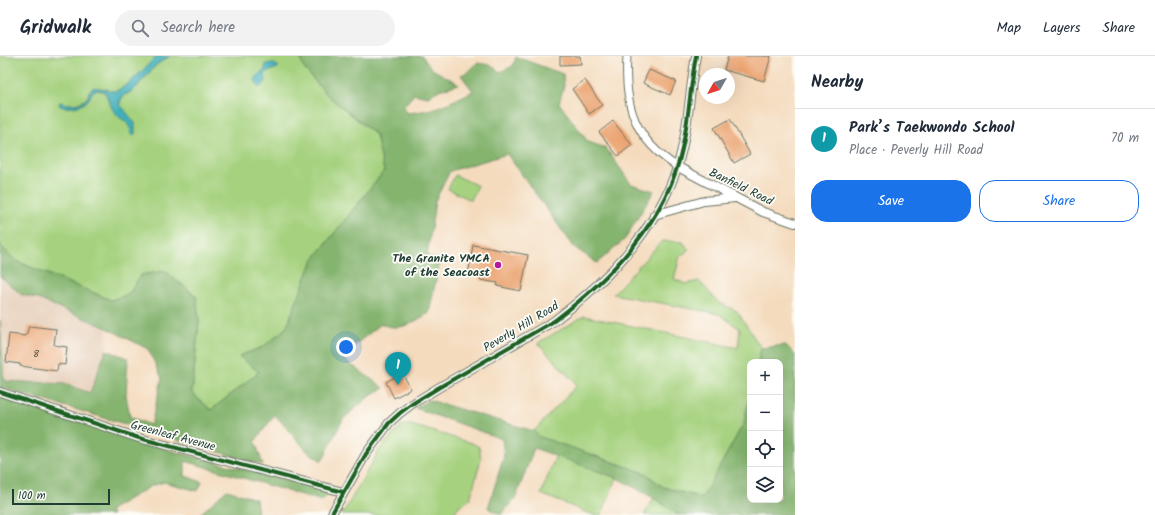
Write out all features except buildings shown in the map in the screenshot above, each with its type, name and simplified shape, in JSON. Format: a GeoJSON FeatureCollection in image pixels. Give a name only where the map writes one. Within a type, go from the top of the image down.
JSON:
{"type":"FeatureCollection","features":[{"type":"Feature","properties":{"kind":"street"},"geometry":{"type":"LineString","coordinates":[[627,56],[627,91],[631,112],[636,124],[656,150],[665,159],[678,167]]}},
{"type":"Feature","properties":{"kind":"street","name":"Peverly Hill Road"},"geometry":{"type":"LineString","coordinates":[[331,515],[366,454],[389,423],[412,404],[535,333],[575,306],[624,258],[654,215],[678,167],[683,148],[696,56]]}},
{"type":"Feature","properties":{"kind":"street","name":"Banfield Road"},"geometry":{"type":"LineString","coordinates":[[678,167],[763,212],[795,223]]}},
{"type":"Feature","properties":{"kind":"street"},"geometry":{"type":"LineString","coordinates":[[654,215],[704,201],[736,198]]}},
{"type":"Feature","properties":{"kind":"street","name":"Greenleaf Avenue"},"geometry":{"type":"LineString","coordinates":[[0,392],[139,438],[343,492]]}},
{"type":"Feature","properties":{"kind":"shaded area"},"geometry":{"type":"Polygon","coordinates":[[[0,276],[22,295],[36,298],[107,328],[106,350],[90,393],[65,384],[3,381],[0,320],[0,276]]]}},
{"type":"Feature","properties":{"kind":"green space"},"geometry":{"type":"Polygon","coordinates":[[[0,56],[157,56],[130,82],[118,90],[113,91],[92,88],[86,99],[81,102],[71,104],[62,102],[63,107],[79,106],[85,101],[94,90],[103,91],[111,105],[126,121],[131,128],[132,133],[135,134],[120,106],[121,98],[134,90],[156,65],[170,56],[300,56],[303,67],[327,95],[376,135],[384,171],[313,260],[286,328],[263,347],[239,356],[259,372],[211,410],[192,393],[199,321],[196,296],[165,271],[141,275],[129,294],[111,300],[16,261],[0,245],[0,56]]]}},
{"type":"Feature","properties":{"kind":"green space"},"geometry":{"type":"Polygon","coordinates":[[[300,56],[422,56],[432,69],[459,84],[439,90],[428,97],[414,94],[404,106],[406,113],[433,109],[473,91],[461,75],[466,73],[477,63],[490,65],[500,72],[513,66],[516,57],[563,74],[564,86],[559,103],[588,142],[606,148],[631,184],[654,191],[625,239],[597,263],[574,247],[507,154],[450,171],[435,201],[427,256],[440,260],[429,313],[412,323],[400,327],[381,324],[342,355],[347,362],[384,388],[367,398],[343,419],[322,461],[308,452],[275,415],[255,441],[263,465],[0,387],[0,320],[4,381],[65,384],[90,393],[106,350],[128,358],[126,395],[130,417],[151,425],[162,378],[148,349],[107,328],[36,298],[22,295],[0,276],[0,245],[16,261],[111,300],[129,294],[141,275],[165,271],[196,296],[199,321],[192,393],[211,410],[259,372],[239,356],[263,347],[286,328],[313,260],[384,171],[376,135],[327,95],[303,67],[300,56]]]}},
{"type":"Feature","properties":{"kind":"green space"},"geometry":{"type":"Polygon","coordinates":[[[455,175],[478,186],[471,200],[448,189],[455,175]]]}},
{"type":"Feature","properties":{"kind":"green space"},"geometry":{"type":"Polygon","coordinates":[[[662,241],[683,242],[689,250],[680,256],[674,279],[686,284],[699,281],[719,303],[737,311],[761,348],[759,359],[747,359],[747,408],[744,423],[702,498],[663,487],[645,473],[540,437],[534,431],[577,385],[538,343],[584,316],[738,348],[740,329],[719,314],[613,294],[662,241]]]}},
{"type":"Feature","properties":{"kind":"green space"},"geometry":{"type":"Polygon","coordinates":[[[786,345],[795,355],[795,515],[679,515],[654,498],[617,478],[534,448],[516,497],[501,515],[488,508],[504,456],[502,439],[415,408],[429,400],[534,431],[540,437],[645,473],[663,487],[702,498],[744,423],[747,408],[747,503],[783,503],[783,359],[759,359],[761,348],[786,345]]]}},
{"type":"Feature","properties":{"kind":"green space"},"geometry":{"type":"Polygon","coordinates":[[[0,396],[168,450],[325,490],[328,495],[322,501],[185,461],[185,476],[202,482],[198,491],[164,482],[151,486],[110,510],[112,515],[0,515],[0,396]]]}},
{"type":"Feature","properties":{"kind":"green space"},"geometry":{"type":"Polygon","coordinates":[[[402,425],[411,425],[472,443],[479,447],[481,459],[470,499],[459,506],[453,515],[342,515],[380,449],[402,425]]]}},
{"type":"Feature","properties":{"kind":"green space"},"geometry":{"type":"Polygon","coordinates":[[[556,455],[617,478],[601,515],[593,515],[541,494],[556,455]]]}},
{"type":"Feature","properties":{"kind":"green space"},"geometry":{"type":"Polygon","coordinates":[[[227,490],[256,499],[258,515],[199,515],[227,490]]]}},
{"type":"Feature","properties":{"kind":"green space"},"geometry":{"type":"Polygon","coordinates":[[[654,498],[679,515],[644,515],[654,498]]]}},
{"type":"Feature","properties":{"kind":"water"},"geometry":{"type":"Polygon","coordinates":[[[157,56],[170,56],[156,65],[134,90],[124,95],[119,103],[135,123],[135,134],[132,135],[127,123],[115,113],[103,91],[94,90],[89,99],[80,106],[60,106],[60,102],[71,104],[82,102],[88,97],[92,88],[113,91],[124,87],[157,56]]]}},
{"type":"Feature","properties":{"kind":"water"},"geometry":{"type":"Polygon","coordinates":[[[272,63],[278,66],[278,68],[267,72],[265,75],[266,82],[259,88],[255,79],[262,71],[262,73],[264,72],[266,64],[272,63]]]}},
{"type":"Feature","properties":{"kind":"cycle path"},"geometry":{"type":"LineString","coordinates":[[331,515],[366,454],[389,423],[400,413],[438,388],[554,321],[596,286],[633,246],[650,224],[664,200],[674,175],[682,149],[696,56]]}},
{"type":"Feature","properties":{"kind":"cycle path"},"geometry":{"type":"LineString","coordinates":[[0,392],[139,438],[343,492]]}},
{"type":"Feature","properties":{"kind":"place","name":"The Granite YMCA of the Seacoast"},"geometry":{"type":"Point","coordinates":[498,265]}},
{"type":"Feature","properties":{"kind":"place","name":"Park’s Taekwondo School"},"geometry":{"type":"Point","coordinates":[398,385]}}]}
